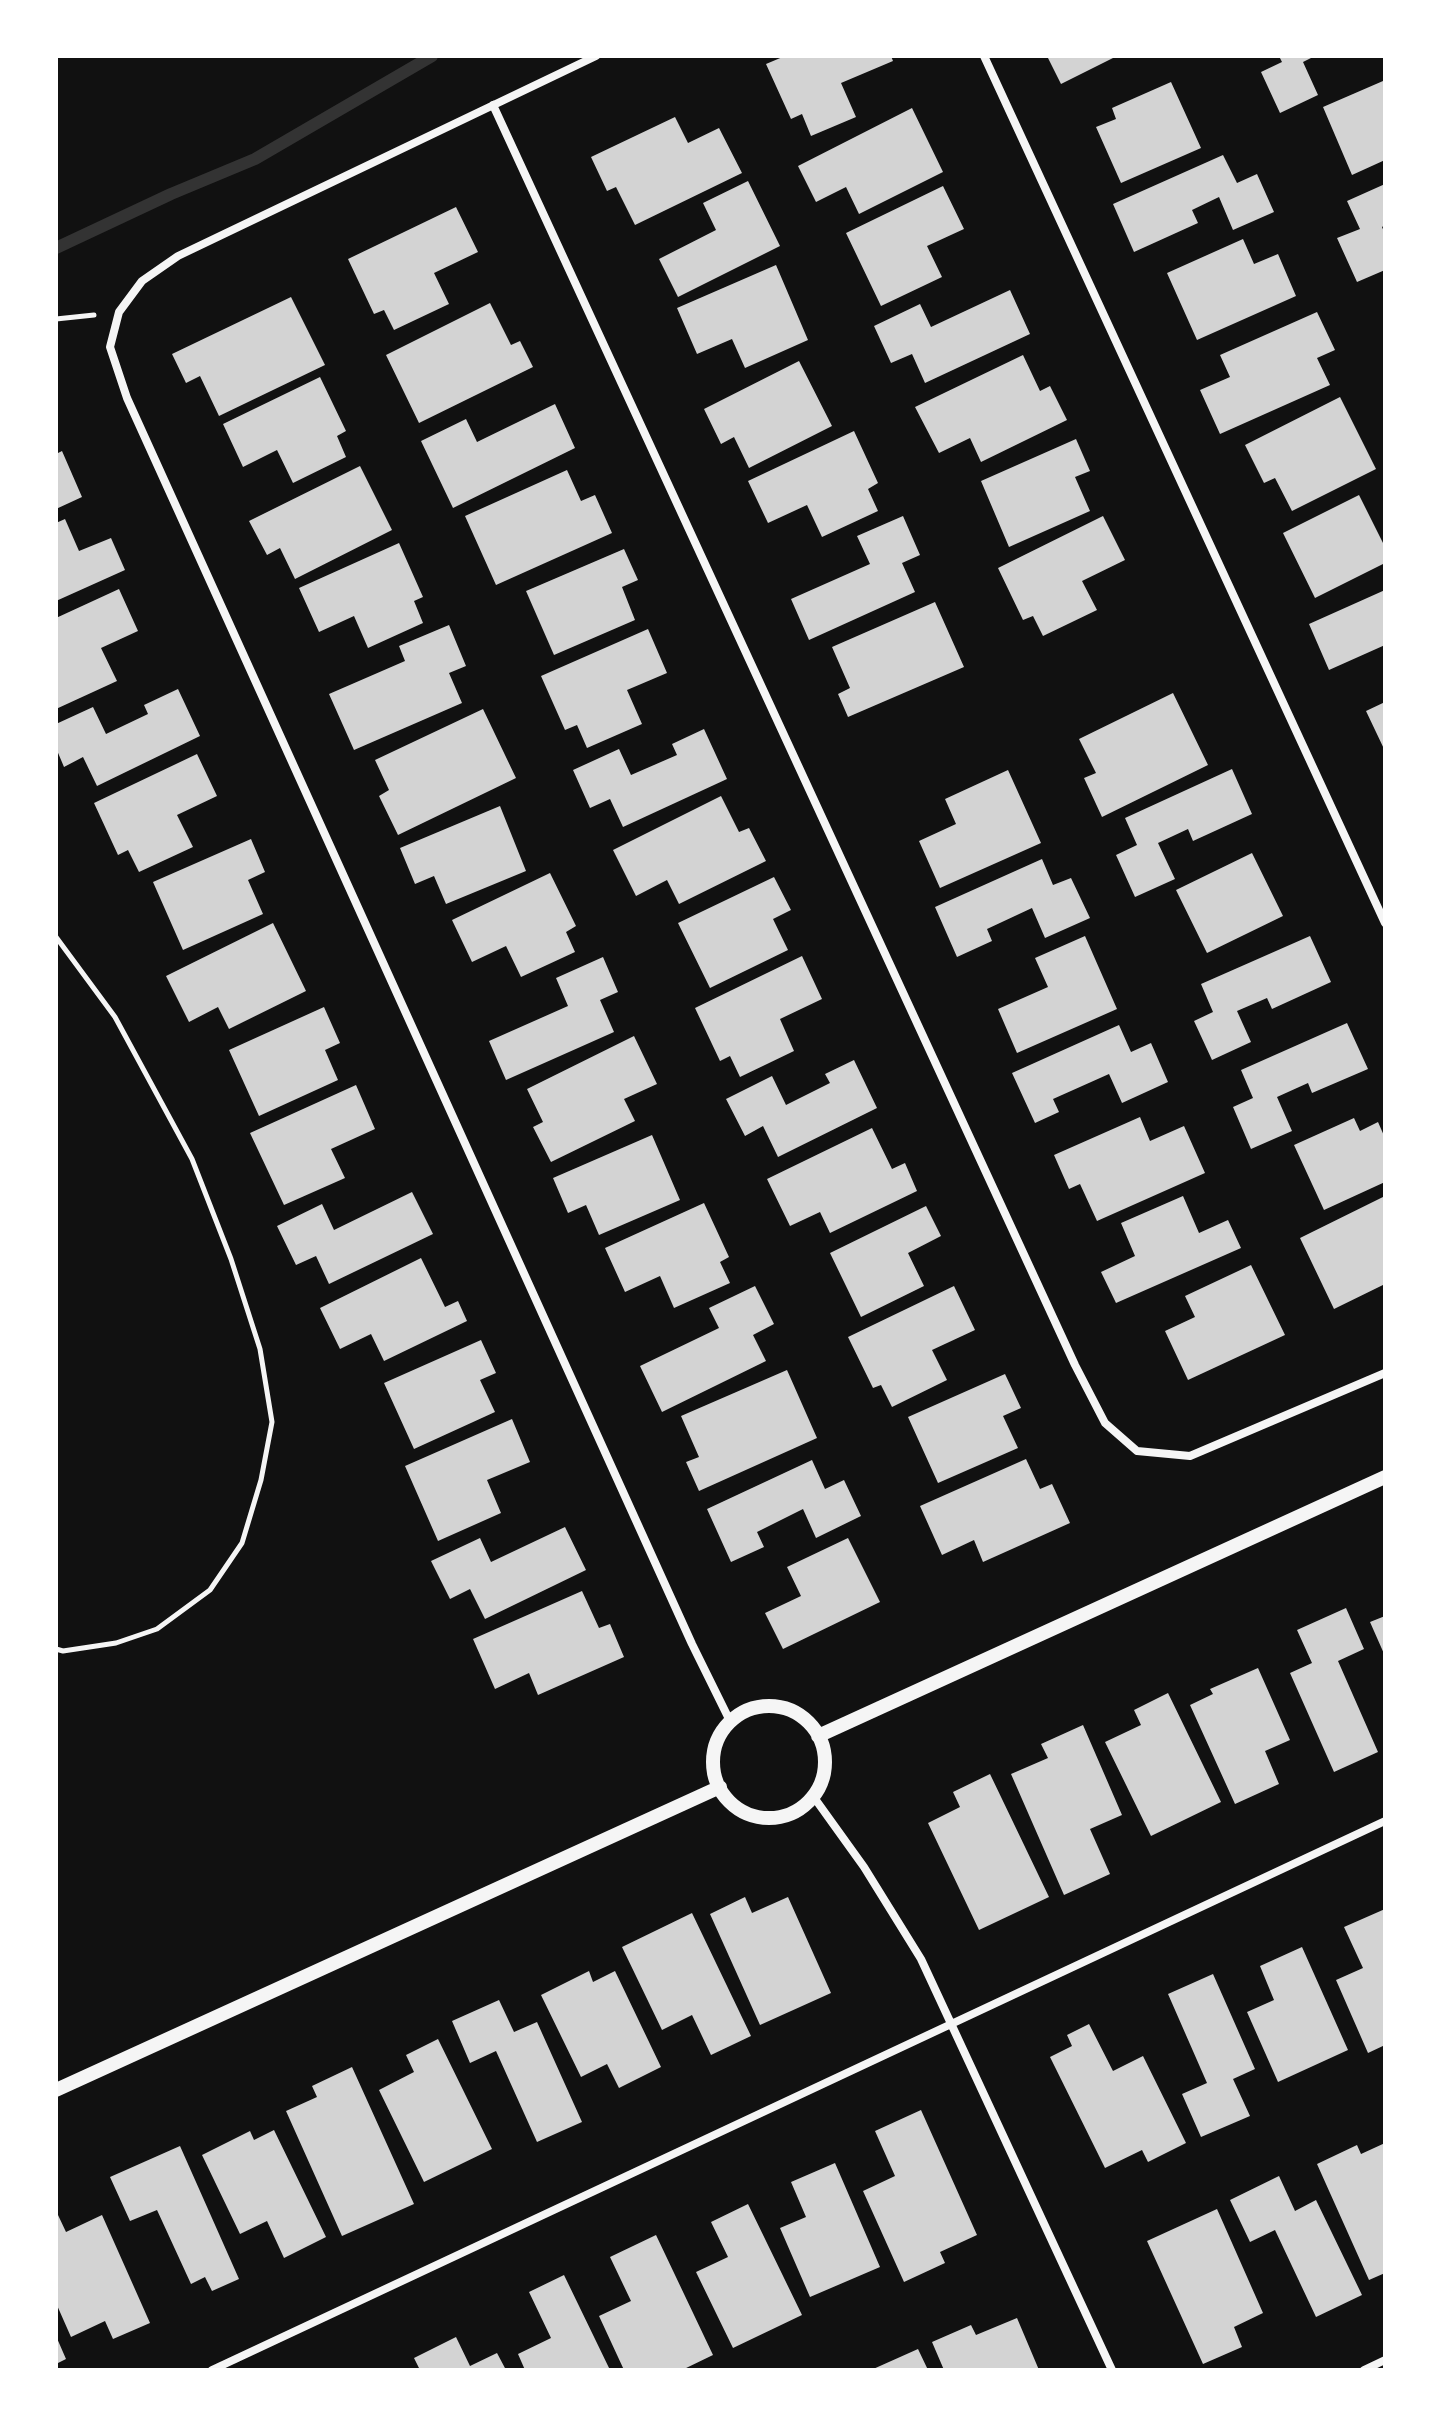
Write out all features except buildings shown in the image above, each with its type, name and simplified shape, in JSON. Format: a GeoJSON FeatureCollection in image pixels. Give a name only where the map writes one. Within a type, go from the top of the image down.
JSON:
{"type":"FeatureCollection","features":[{"type":"Feature","properties":{"kind":"street"},"geometry":{"type":"LineString","coordinates":[[596,56],[178,256],[142,281],[119,312],[110,347],[127,398],[692,1644],[730,1721]]}},
{"type":"Feature","properties":{"kind":"street"},"geometry":{"type":"LineString","coordinates":[[984,56],[1385,923]]}},
{"type":"Feature","properties":{"kind":"street"},"geometry":{"type":"LineString","coordinates":[[493,105],[1075,1365],[1105,1423],[1137,1451],[1190,1456],[1385,1373]]}},
{"type":"Feature","properties":{"kind":"street"},"geometry":{"type":"LineString","coordinates":[[818,1736],[1385,1477]]}},
{"type":"Feature","properties":{"kind":"street"},"geometry":{"type":"LineString","coordinates":[[762,1706],[780,1707],[805,1720],[818,1736],[823,1748],[824,1771],[813,1796],[794,1811],[773,1818],[745,1812],[724,1796],[715,1778],[713,1755],[722,1731],[746,1710],[762,1706]]}},
{"type":"Feature","properties":{"kind":"street"},"geometry":{"type":"LineString","coordinates":[[56,2090],[720,1787]]}},
{"type":"Feature","properties":{"kind":"street"},"geometry":{"type":"LineString","coordinates":[[813,1796],[864,1867],[921,1959],[1112,2370]]}},
{"type":"Feature","properties":{"kind":"street"},"geometry":{"type":"LineString","coordinates":[[212,2370],[1385,1821]]}},
{"type":"Feature","properties":{"kind":"street"},"geometry":{"type":"LineString","coordinates":[[1364,2370],[1385,2360]]}},
{"type":"Feature","properties":{"kind":"path"},"geometry":{"type":"LineString","coordinates":[[56,319],[119,312]]}},
{"type":"Feature","properties":{"kind":"path"},"geometry":{"type":"LineString","coordinates":[[56,937],[115,1017],[192,1159],[231,1259],[260,1349],[272,1422],[261,1480],[242,1543],[210,1590],[157,1629],[116,1643],[63,1651],[56,1649]]}},
{"type":"Feature","properties":{"kind":"waterway"},"geometry":{"type":"LineString","coordinates":[[56,248],[255,159],[432,56]]}}]}
